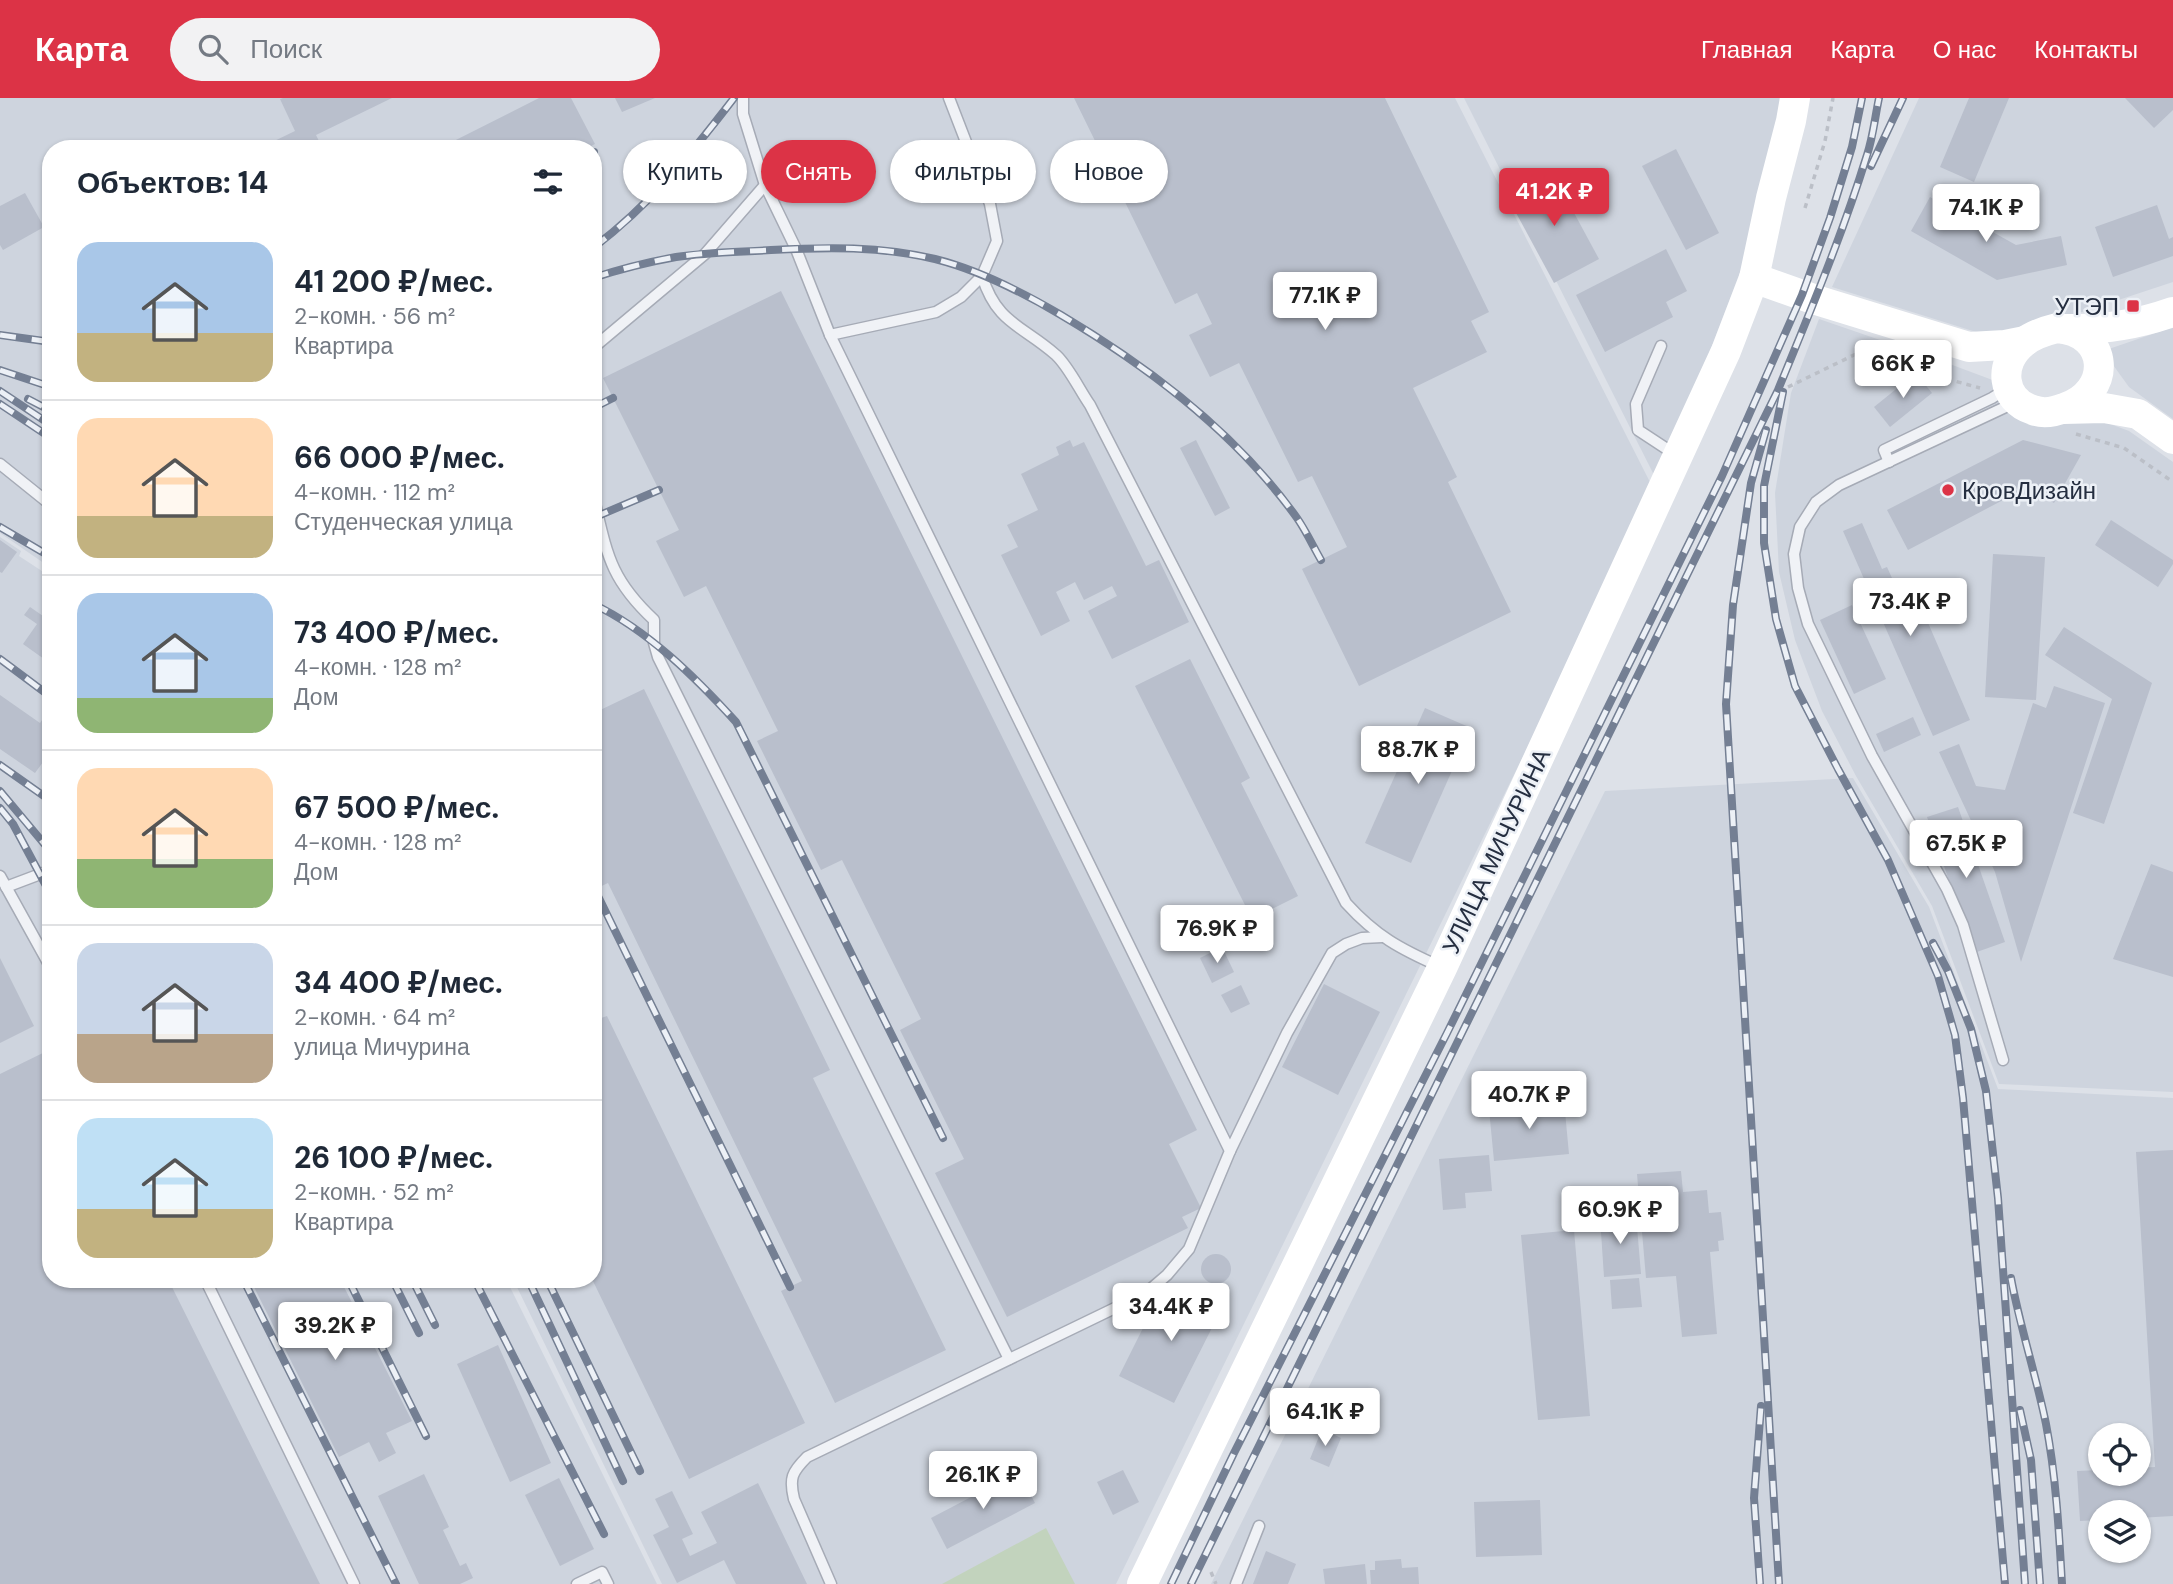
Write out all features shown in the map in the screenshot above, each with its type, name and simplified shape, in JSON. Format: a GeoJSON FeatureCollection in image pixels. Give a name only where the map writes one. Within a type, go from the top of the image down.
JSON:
{"type":"FeatureCollection","features":[{"type":"Feature","properties":{"kind":"street","name":"УЛИЦА МИЧУРИНА"},"geometry":{"type":"LineString","coordinates":[[1142,1584],[1442,968],[1726,351],[1754,278],[1795,98]]}},
{"type":"Feature","properties":{"kind":"street"},"geometry":{"type":"LineString","coordinates":[[1754,278],[1816,300],[1969,346],[2006,345],[2025,341],[2056,328],[2101,328],[2133,324],[2173,313]]}},
{"type":"Feature","properties":{"kind":"street"},"geometry":{"type":"LineString","coordinates":[[2068,421],[2077,403],[2095,386],[2099,365],[2133,324]]}},
{"type":"Feature","properties":{"kind":"street"},"geometry":{"type":"LineString","coordinates":[[2068,329],[2087,340],[2113,386],[2138,414],[2173,439]]}},
{"type":"Feature","properties":{"kind":"street"},"geometry":{"type":"LineString","coordinates":[[2007,391],[2009,359],[2025,341]]}},
{"type":"Feature","properties":{"kind":"street"},"geometry":{"type":"LineString","coordinates":[[1969,346],[2007,391],[2026,408],[2048,412],[2068,421],[2104,408],[2138,414]]}},
{"type":"Feature","properties":{"kind":"lane"},"geometry":{"type":"LineString","coordinates":[[743,98],[743,114],[761,172]]}},
{"type":"Feature","properties":{"kind":"lane"},"geometry":{"type":"LineString","coordinates":[[830,335],[936,312],[961,297],[982,276],[997,241],[995,229],[990,204],[949,98]]}},
{"type":"Feature","properties":{"kind":"lane"},"geometry":{"type":"LineString","coordinates":[[602,340],[705,254],[761,190]]}},
{"type":"Feature","properties":{"kind":"lane"},"geometry":{"type":"LineString","coordinates":[[774,203],[796,249],[830,335],[1230,1151]]}},
{"type":"Feature","properties":{"kind":"lane"},"geometry":{"type":"LineString","coordinates":[[982,276],[989,296],[1004,316],[1058,356],[1090,405],[1346,903],[1366,925],[1382,937],[1442,968]]}},
{"type":"Feature","properties":{"kind":"lane"},"geometry":{"type":"LineString","coordinates":[[1661,346],[1636,404],[1638,430],[1679,457]]}},
{"type":"Feature","properties":{"kind":"lane"},"geometry":{"type":"LineString","coordinates":[[1889,461],[1884,450],[2007,391]]}},
{"type":"Feature","properties":{"kind":"lane"},"geometry":{"type":"LineString","coordinates":[[2003,1060],[1963,925],[1947,889],[1872,756],[1808,624],[1798,588],[1794,554],[1800,527],[1816,502],[1839,485],[1889,461],[2007,391]]}},
{"type":"Feature","properties":{"kind":"lane"},"geometry":{"type":"LineString","coordinates":[[0,464],[42,498]]}},
{"type":"Feature","properties":{"kind":"lane"},"geometry":{"type":"LineString","coordinates":[[602,532],[609,560],[618,580],[633,601],[654,620],[654,643],[658,657],[1009,1359]]}},
{"type":"Feature","properties":{"kind":"lane"},"geometry":{"type":"LineString","coordinates":[[42,872],[3,881],[42,952]]}},
{"type":"Feature","properties":{"kind":"lane"},"geometry":{"type":"LineString","coordinates":[[831,1584],[794,1499],[791,1485],[794,1470],[807,1457],[1146,1293],[1167,1275],[1189,1249],[1230,1151],[1287,1033],[1332,953],[1362,938],[1382,937]]}},
{"type":"Feature","properties":{"kind":"lane"},"geometry":{"type":"LineString","coordinates":[[209,1288],[354,1584]]}},
{"type":"Feature","properties":{"kind":"lane"},"geometry":{"type":"LineString","coordinates":[[1236,1584],[1259,1526]]}},
{"type":"Feature","properties":{"kind":"lane"},"geometry":{"type":"LineString","coordinates":[[577,1584],[602,1572],[608,1584]]}},
{"type":"Feature","properties":{"kind":"path"},"geometry":{"type":"LineString","coordinates":[[1805,208],[1825,141],[1833,98]]}},
{"type":"Feature","properties":{"kind":"path"},"geometry":{"type":"LineString","coordinates":[[1788,387],[1856,354],[2007,391]]}},
{"type":"Feature","properties":{"kind":"path"},"geometry":{"type":"LineString","coordinates":[[2068,421],[2124,448],[2173,482]]}},
{"type":"Feature","properties":{"kind":"path"},"geometry":{"type":"LineString","coordinates":[[1212,1572],[1216,1584]]}},
{"type":"Feature","properties":{"kind":"shaded area"},"geometry":{"type":"Polygon","coordinates":[[[0,98],[1455,98],[1654,490],[1116,1584],[662,1584],[517,1288],[602,1288],[602,140],[42,140],[42,562],[0,533],[0,98]]]}},
{"type":"Feature","properties":{"kind":"shaded area"},"geometry":{"type":"Polygon","coordinates":[[[1464,98],[1787,98],[1742,267],[1659,485],[1464,98]]]}},
{"type":"Feature","properties":{"kind":"shaded area"},"geometry":{"type":"Polygon","coordinates":[[[1919,98],[2173,98],[2173,282],[2015,334],[1989,336],[1832,287],[1919,98]]]}},
{"type":"Feature","properties":{"kind":"shaded area"},"geometry":{"type":"Polygon","coordinates":[[[1819,319],[1947,363],[2129,431],[2173,462],[2173,1092],[1999,1084],[1932,906],[1856,776],[1822,711],[1795,640],[1779,572],[1775,493],[1791,393],[1819,319]]]}},
{"type":"Feature","properties":{"kind":"shaded area"},"geometry":{"type":"Polygon","coordinates":[[[2173,327],[2173,419],[2129,387],[2103,351],[2173,327]]]}},
{"type":"Feature","properties":{"kind":"shaded area"},"geometry":{"type":"Polygon","coordinates":[[[0,537],[21,551],[19,556],[42,571],[42,1288],[510,1288],[657,1584],[0,1584],[0,537]]]}},
{"type":"Feature","properties":{"kind":"shaded area"},"geometry":{"type":"Polygon","coordinates":[[[1853,778],[1929,907],[1998,1089],[2173,1098],[2173,1584],[1211,1584],[1605,791],[1853,778]]]}},
{"type":"Feature","properties":{"kind":"green space"},"geometry":{"type":"Polygon","coordinates":[[[1046,1528],[1075,1584],[942,1584],[1046,1528]]]}},
{"type":"Feature","properties":{"kind":"building"},"geometry":{"type":"Polygon","coordinates":[[[392,98],[316,135],[318,140],[276,140],[295,131],[280,99],[392,98]]]}},
{"type":"Feature","properties":{"kind":"building"},"geometry":{"type":"Polygon","coordinates":[[[539,98],[571,98],[593,140],[456,140],[539,98]]]}},
{"type":"Feature","properties":{"kind":"building"},"geometry":{"type":"Polygon","coordinates":[[[615,98],[655,98],[622,112],[615,98]]]}},
{"type":"Feature","properties":{"kind":"building"},"geometry":{"type":"Polygon","coordinates":[[[1074,98],[1385,98],[1489,312],[1471,321],[1487,352],[1413,388],[1457,477],[1448,482],[1511,612],[1359,686],[1302,569],[1347,547],[1312,476],[1298,482],[1239,363],[1210,377],[1189,335],[1212,324],[1197,293],[1175,304],[1125,203],[1168,203],[1168,140],[1095,140],[1074,98]]]}},
{"type":"Feature","properties":{"kind":"building"},"geometry":{"type":"Polygon","coordinates":[[[1969,98],[2009,98],[1974,182],[1940,167],[1969,98]]]}},
{"type":"Feature","properties":{"kind":"building"},"geometry":{"type":"Polygon","coordinates":[[[2125,98],[2173,98],[2173,110],[2154,128],[2125,98]]]}},
{"type":"Feature","properties":{"kind":"building"},"geometry":{"type":"Polygon","coordinates":[[[1676,149],[1719,233],[1686,250],[1642,166],[1676,149]]]}},
{"type":"Feature","properties":{"kind":"building"},"geometry":{"type":"Polygon","coordinates":[[[1553,174],[1599,259],[1554,283],[1508,198],[1553,174]]]}},
{"type":"Feature","properties":{"kind":"building"},"geometry":{"type":"Polygon","coordinates":[[[25,193],[42,228],[3,250],[0,245],[0,206],[25,193]]]}},
{"type":"Feature","properties":{"kind":"building"},"geometry":{"type":"Polygon","coordinates":[[[1930,197],[2016,245],[2061,236],[2067,265],[1997,280],[1911,231],[1930,197]]]}},
{"type":"Feature","properties":{"kind":"building"},"geometry":{"type":"Polygon","coordinates":[[[2157,205],[2169,239],[2173,237],[2173,256],[2113,277],[2095,227],[2157,205]]]}},
{"type":"Feature","properties":{"kind":"building"},"geometry":{"type":"Polygon","coordinates":[[[1666,249],[1687,291],[1666,302],[1673,317],[1605,352],[1576,295],[1666,249]]]}},
{"type":"Feature","properties":{"kind":"building"},"geometry":{"type":"Polygon","coordinates":[[[781,291],[1197,1130],[1169,1144],[1201,1208],[1182,1217],[1188,1228],[1007,1317],[935,1173],[964,1159],[900,1030],[921,1019],[842,860],[821,870],[757,741],[778,731],[706,586],[684,597],[656,541],[679,530],[603,378],[781,291]]]}},
{"type":"Feature","properties":{"kind":"building"},"geometry":{"type":"Polygon","coordinates":[[[1916,373],[1932,393],[1890,427],[1874,407],[1916,373]]]}},
{"type":"Feature","properties":{"kind":"building"},"geometry":{"type":"Polygon","coordinates":[[[1070,440],[1073,447],[1084,442],[1146,566],[1159,560],[1189,622],[1112,659],[1088,611],[1117,596],[1112,586],[1084,600],[1075,582],[1056,592],[1070,621],[1041,636],[1001,555],[1018,547],[1007,525],[1038,510],[1021,474],[1059,455],[1056,447],[1070,440]]]}},
{"type":"Feature","properties":{"kind":"building"},"geometry":{"type":"Polygon","coordinates":[[[1196,440],[1230,508],[1215,516],[1180,448],[1196,440]]]}},
{"type":"Feature","properties":{"kind":"building"},"geometry":{"type":"Polygon","coordinates":[[[2023,440],[2081,455],[2054,503],[2026,488],[1908,550],[1887,510],[2023,440]]]}},
{"type":"Feature","properties":{"kind":"building"},"geometry":{"type":"Polygon","coordinates":[[[2111,520],[2173,560],[2158,587],[2095,545],[2111,520]]]}},
{"type":"Feature","properties":{"kind":"building"},"geometry":{"type":"Polygon","coordinates":[[[1862,523],[1882,569],[1887,567],[1896,587],[1910,581],[1970,720],[1933,736],[1843,531],[1862,523]]]}},
{"type":"Feature","properties":{"kind":"building"},"geometry":{"type":"Polygon","coordinates":[[[0,540],[17,552],[2,573],[0,572],[0,540]]]}},
{"type":"Feature","properties":{"kind":"building"},"geometry":{"type":"Polygon","coordinates":[[[1993,554],[2045,557],[2036,700],[1985,697],[1993,554]]]}},
{"type":"Feature","properties":{"kind":"building"},"geometry":{"type":"Polygon","coordinates":[[[1852,605],[1886,679],[1854,694],[1820,620],[1852,605]]]}},
{"type":"Feature","properties":{"kind":"building"},"geometry":{"type":"Polygon","coordinates":[[[30,607],[42,615],[42,658],[23,644],[37,624],[24,615],[30,607]]]}},
{"type":"Feature","properties":{"kind":"building"},"geometry":{"type":"Polygon","coordinates":[[[2064,627],[2152,683],[2104,824],[2073,813],[2112,699],[2045,655],[2064,627]]]}},
{"type":"Feature","properties":{"kind":"building"},"geometry":{"type":"Polygon","coordinates":[[[1190,659],[1250,778],[1241,783],[1298,896],[1252,919],[1135,686],[1190,659]]]}},
{"type":"Feature","properties":{"kind":"building"},"geometry":{"type":"Polygon","coordinates":[[[2054,686],[2105,703],[2021,962],[1995,872],[1939,752],[1959,744],[1976,786],[2005,790],[2033,703],[2046,708],[2054,686]]]}},
{"type":"Feature","properties":{"kind":"building"},"geometry":{"type":"Polygon","coordinates":[[[644,689],[830,1070],[813,1078],[946,1350],[835,1403],[781,1291],[802,1281],[608,883],[602,886],[602,709],[644,689]]]}},
{"type":"Feature","properties":{"kind":"building"},"geometry":{"type":"Polygon","coordinates":[[[0,695],[40,723],[42,720],[42,763],[35,773],[0,749],[0,695]]]}},
{"type":"Feature","properties":{"kind":"building"},"geometry":{"type":"Polygon","coordinates":[[[1425,708],[1471,728],[1411,863],[1365,843],[1425,708]]]}},
{"type":"Feature","properties":{"kind":"building"},"geometry":{"type":"Polygon","coordinates":[[[1913,717],[1921,735],[1884,752],[1876,734],[1913,717]]]}},
{"type":"Feature","properties":{"kind":"building"},"geometry":{"type":"Polygon","coordinates":[[[1958,807],[2005,942],[1974,953],[1927,817],[1958,807]]]}},
{"type":"Feature","properties":{"kind":"building"},"geometry":{"type":"Polygon","coordinates":[[[2151,864],[2173,872],[2173,977],[2113,959],[2151,864]]]}},
{"type":"Feature","properties":{"kind":"building"},"geometry":{"type":"Polygon","coordinates":[[[1222,947],[1234,972],[1212,983],[1200,958],[1222,947]]]}},
{"type":"Feature","properties":{"kind":"building"},"geometry":{"type":"Polygon","coordinates":[[[0,958],[34,1026],[0,1043],[0,958]]]}},
{"type":"Feature","properties":{"kind":"building"},"geometry":{"type":"Polygon","coordinates":[[[1324,984],[1380,1012],[1338,1095],[1282,1067],[1324,984]]]}},
{"type":"Feature","properties":{"kind":"building"},"geometry":{"type":"Polygon","coordinates":[[[1241,985],[1250,1004],[1231,1013],[1221,995],[1241,985]]]}},
{"type":"Feature","properties":{"kind":"building"},"geometry":{"type":"Polygon","coordinates":[[[607,1016],[805,1423],[689,1479],[596,1288],[602,1288],[602,1018],[607,1016]]]}},
{"type":"Feature","properties":{"kind":"building"},"geometry":{"type":"Polygon","coordinates":[[[42,1053],[42,1288],[172,1288],[320,1584],[0,1584],[0,1074],[42,1053]]]}},
{"type":"Feature","properties":{"kind":"building"},"geometry":{"type":"Polygon","coordinates":[[[1564,1101],[1569,1154],[1494,1161],[1489,1109],[1564,1101]]]}},
{"type":"Feature","properties":{"kind":"building"},"geometry":{"type":"Polygon","coordinates":[[[2173,1150],[2173,1516],[2151,1517],[2151,1500],[2088,1500],[2088,1521],[2080,1521],[2077,1471],[2088,1471],[2088,1486],[2151,1486],[2151,1467],[2155,1467],[2136,1152],[2173,1150]]]}},
{"type":"Feature","properties":{"kind":"building"},"geometry":{"type":"Polygon","coordinates":[[[1489,1155],[1492,1191],[1465,1193],[1466,1208],[1443,1210],[1439,1159],[1489,1155]]]}},
{"type":"Feature","properties":{"kind":"building"},"geometry":{"type":"Polygon","coordinates":[[[1681,1171],[1683,1192],[1707,1190],[1709,1213],[1721,1212],[1724,1240],[1718,1241],[1719,1251],[1710,1252],[1717,1334],[1682,1337],[1676,1276],[1646,1278],[1637,1174],[1681,1171]]]}},
{"type":"Feature","properties":{"kind":"building"},"geometry":{"type":"Polygon","coordinates":[[[1636,1215],[1641,1274],[1604,1277],[1600,1217],[1636,1215]]]}},
{"type":"Feature","properties":{"kind":"building"},"geometry":{"type":"Polygon","coordinates":[[[1574,1230],[1590,1416],[1538,1420],[1521,1235],[1574,1230]]]}},
{"type":"Feature","properties":{"kind":"building"},"geometry":{"type":"Polygon","coordinates":[[[1216,1254],[1227,1258],[1231,1269],[1227,1280],[1216,1284],[1205,1280],[1201,1269],[1205,1258],[1216,1254]]]}},
{"type":"Feature","properties":{"kind":"building"},"geometry":{"type":"Polygon","coordinates":[[[1639,1278],[1642,1307],[1612,1309],[1610,1280],[1639,1278]]]}},
{"type":"Feature","properties":{"kind":"building"},"geometry":{"type":"Polygon","coordinates":[[[1182,1285],[1223,1306],[1174,1403],[1119,1376],[1159,1296],[1173,1303],[1182,1285]]]}},
{"type":"Feature","properties":{"kind":"building"},"geometry":{"type":"Polygon","coordinates":[[[254,1288],[345,1288],[412,1421],[386,1433],[396,1453],[379,1462],[369,1442],[339,1457],[254,1288]]]}},
{"type":"Feature","properties":{"kind":"building"},"geometry":{"type":"Polygon","coordinates":[[[498,1345],[551,1463],[510,1482],[457,1364],[498,1345]]]}},
{"type":"Feature","properties":{"kind":"building"},"geometry":{"type":"Polygon","coordinates":[[[1322,1429],[1341,1438],[1329,1467],[1310,1459],[1322,1429]]]}},
{"type":"Feature","properties":{"kind":"building"},"geometry":{"type":"Polygon","coordinates":[[[1123,1470],[1139,1502],[1113,1515],[1097,1482],[1123,1470]]]}},
{"type":"Feature","properties":{"kind":"building"},"geometry":{"type":"Polygon","coordinates":[[[1019,1472],[1035,1503],[947,1549],[931,1518],[1019,1472]]]}},
{"type":"Feature","properties":{"kind":"building"},"geometry":{"type":"Polygon","coordinates":[[[424,1474],[449,1527],[443,1530],[460,1566],[466,1563],[473,1578],[460,1584],[419,1584],[378,1496],[424,1474]]]}},
{"type":"Feature","properties":{"kind":"building"},"geometry":{"type":"Polygon","coordinates":[[[559,1478],[594,1549],[560,1566],[525,1495],[559,1478]]]}},
{"type":"Feature","properties":{"kind":"building"},"geometry":{"type":"Polygon","coordinates":[[[758,1483],[807,1584],[736,1584],[724,1560],[677,1583],[653,1535],[669,1527],[655,1499],[672,1491],[693,1534],[682,1539],[690,1556],[717,1543],[701,1512],[758,1483]]]}},
{"type":"Feature","properties":{"kind":"building"},"geometry":{"type":"Polygon","coordinates":[[[1540,1500],[1542,1555],[1476,1557],[1474,1502],[1540,1500]]]}},
{"type":"Feature","properties":{"kind":"building"},"geometry":{"type":"Polygon","coordinates":[[[1266,1551],[1296,1564],[1288,1584],[1253,1584],[1266,1551]]]}},
{"type":"Feature","properties":{"kind":"building"},"geometry":{"type":"Polygon","coordinates":[[[1401,1559],[1402,1568],[1418,1567],[1419,1584],[1371,1584],[1370,1570],[1375,1570],[1375,1561],[1401,1559]]]}},
{"type":"Feature","properties":{"kind":"building"},"geometry":{"type":"Polygon","coordinates":[[[1365,1564],[1367,1584],[1325,1584],[1323,1569],[1365,1564]]]}},
{"type":"Feature","properties":{"kind":"railway"},"geometry":{"type":"LineString","coordinates":[[602,241],[652,196],[734,98]]}},
{"type":"Feature","properties":{"kind":"railway"},"geometry":{"type":"LineString","coordinates":[[1171,1584],[1722,476],[1802,295],[1852,147],[1862,98]]}},
{"type":"Feature","properties":{"kind":"railway"},"geometry":{"type":"LineString","coordinates":[[1191,1584],[1778,390],[1847,215],[1869,148],[1879,98]]}},
{"type":"Feature","properties":{"kind":"railway"},"geometry":{"type":"LineString","coordinates":[[1871,166],[1903,98]]}},
{"type":"Feature","properties":{"kind":"railway"},"geometry":{"type":"LineString","coordinates":[[602,275],[688,255],[813,248],[853,248],[914,255],[984,275],[1016,290],[1094,335],[1190,404],[1247,458],[1273,487],[1300,523],[1321,560]]}},
{"type":"Feature","properties":{"kind":"railway"},"geometry":{"type":"LineString","coordinates":[[0,335],[42,341]]}},
{"type":"Feature","properties":{"kind":"railway"},"geometry":{"type":"LineString","coordinates":[[0,370],[42,384]]}},
{"type":"Feature","properties":{"kind":"railway"},"geometry":{"type":"LineString","coordinates":[[0,391],[42,419]]}},
{"type":"Feature","properties":{"kind":"railway"},"geometry":{"type":"LineString","coordinates":[[1783,392],[1764,486],[1764,543],[1776,619],[1795,686],[1888,860],[1938,976],[1955,1035],[1963,1098],[2005,1584]]}},
{"type":"Feature","properties":{"kind":"railway"},"geometry":{"type":"LineString","coordinates":[[602,404],[613,398]]}},
{"type":"Feature","properties":{"kind":"railway"},"geometry":{"type":"LineString","coordinates":[[28,399],[42,406]]}},
{"type":"Feature","properties":{"kind":"railway"},"geometry":{"type":"LineString","coordinates":[[0,404],[42,432]]}},
{"type":"Feature","properties":{"kind":"railway"},"geometry":{"type":"LineString","coordinates":[[1766,430],[1751,483],[1733,605],[1726,704],[1779,1584]]}},
{"type":"Feature","properties":{"kind":"railway"},"geometry":{"type":"LineString","coordinates":[[602,514],[659,490]]}},
{"type":"Feature","properties":{"kind":"railway"},"geometry":{"type":"LineString","coordinates":[[0,527],[42,552]]}},
{"type":"Feature","properties":{"kind":"railway"},"geometry":{"type":"LineString","coordinates":[[602,609],[633,627],[670,656],[736,722],[943,1138]]}},
{"type":"Feature","properties":{"kind":"railway"},"geometry":{"type":"LineString","coordinates":[[0,659],[42,690]]}},
{"type":"Feature","properties":{"kind":"railway"},"geometry":{"type":"LineString","coordinates":[[0,765],[42,795]]}},
{"type":"Feature","properties":{"kind":"railway"},"geometry":{"type":"LineString","coordinates":[[0,791],[42,841]]}},
{"type":"Feature","properties":{"kind":"railway"},"geometry":{"type":"LineString","coordinates":[[0,808],[13,824],[42,878]]}},
{"type":"Feature","properties":{"kind":"railway"},"geometry":{"type":"LineString","coordinates":[[602,904],[790,1287]]}},
{"type":"Feature","properties":{"kind":"railway"},"geometry":{"type":"LineString","coordinates":[[1933,943],[1948,971],[1971,1029],[1986,1091],[1998,1198],[2025,1584]]}},
{"type":"Feature","properties":{"kind":"railway"},"geometry":{"type":"LineString","coordinates":[[2011,1278],[2049,1444],[2057,1504],[2062,1584]]}},
{"type":"Feature","properties":{"kind":"railway"},"geometry":{"type":"LineString","coordinates":[[248,1288],[396,1584]]}},
{"type":"Feature","properties":{"kind":"railway"},"geometry":{"type":"LineString","coordinates":[[352,1288],[426,1436]]}},
{"type":"Feature","properties":{"kind":"railway"},"geometry":{"type":"LineString","coordinates":[[396,1288],[419,1333]]}},
{"type":"Feature","properties":{"kind":"railway"},"geometry":{"type":"LineString","coordinates":[[416,1288],[435,1325]]}},
{"type":"Feature","properties":{"kind":"railway"},"geometry":{"type":"LineString","coordinates":[[479,1288],[604,1534]]}},
{"type":"Feature","properties":{"kind":"railway"},"geometry":{"type":"LineString","coordinates":[[532,1288],[623,1481]]}},
{"type":"Feature","properties":{"kind":"railway"},"geometry":{"type":"LineString","coordinates":[[551,1288],[640,1471]]}},
{"type":"Feature","properties":{"kind":"railway"},"geometry":{"type":"LineString","coordinates":[[1760,1584],[1754,1498],[1761,1406]]}},
{"type":"Feature","properties":{"kind":"railway"},"geometry":{"type":"LineString","coordinates":[[2020,1410],[2031,1460],[2040,1584]]}},
{"type":"Feature","properties":{"kind":"place","name":"УТЭП"},"geometry":{"type":"Point","coordinates":[2133,306]}},
{"type":"Feature","properties":{"kind":"place","name":"КровДизайн"},"geometry":{"type":"Point","coordinates":[1948,490]}}]}
